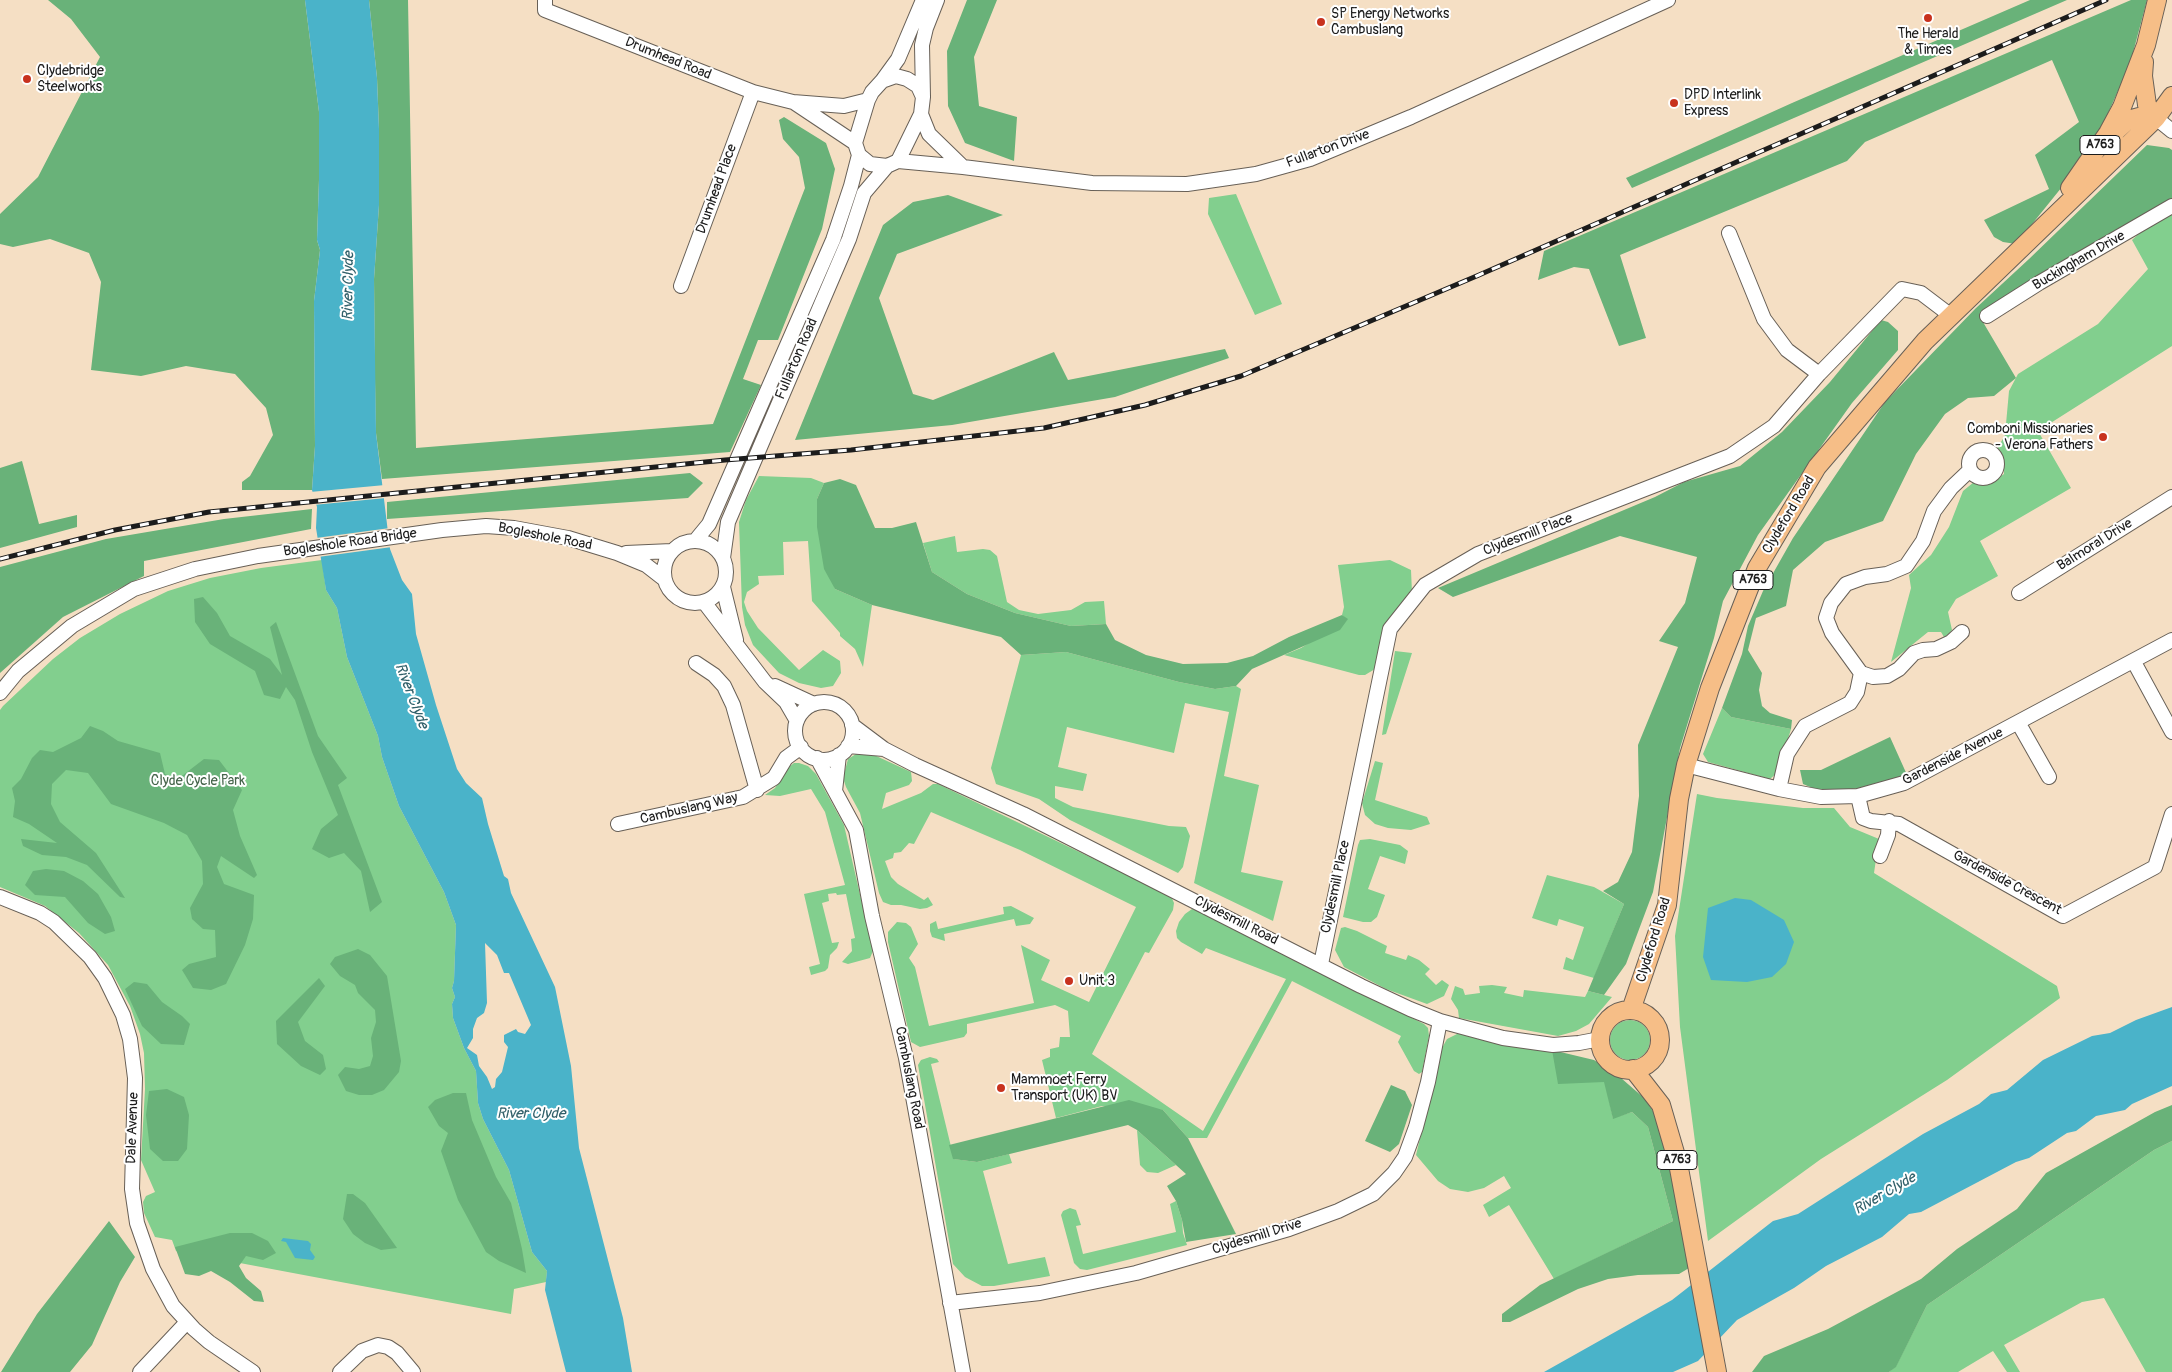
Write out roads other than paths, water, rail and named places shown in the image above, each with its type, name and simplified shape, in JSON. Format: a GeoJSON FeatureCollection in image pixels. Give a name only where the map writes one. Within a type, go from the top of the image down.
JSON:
{"type":"FeatureCollection","features":[{"type":"Feature","properties":{"kind":"main road","name":"A763"},"geometry":{"type":"LineString","coordinates":[[2146,45],[2157,0]]}},
{"type":"Feature","properties":{"kind":"main road"},"geometry":{"type":"LineString","coordinates":[[2146,45],[2143,76],[2144,91],[2147,105],[2156,118]]}},
{"type":"Feature","properties":{"kind":"main road","name":"Clydeford Road"},"geometry":{"type":"LineString","coordinates":[[2034,234],[2082,174],[2108,133],[2122,107],[2146,45]]}},
{"type":"Feature","properties":{"kind":"main road","name":"A763"},"geometry":{"type":"LineString","coordinates":[[2156,118],[2172,96]]}},
{"type":"Feature","properties":{"kind":"main road"},"geometry":{"type":"LineString","coordinates":[[2082,174],[2098,159],[2117,130],[2128,120],[2144,116],[2156,118]]}},
{"type":"Feature","properties":{"kind":"main road","name":"Clydeford Road"},"geometry":{"type":"LineString","coordinates":[[1631,1010],[1667,905],[1679,799],[1686,765],[1710,688],[1757,568],[1817,467],[1925,341],[2156,118]]}},
{"type":"Feature","properties":{"kind":"main road"},"geometry":{"type":"LineString","coordinates":[[1631,1010],[1641,1012],[1650,1017],[1660,1034],[1660,1044],[1651,1061],[1643,1067],[1633,1069],[1618,1067],[1606,1058],[1600,1039],[1602,1030],[1607,1022],[1622,1011],[1631,1010]]}},
{"type":"Feature","properties":{"kind":"main road","name":"A763"},"geometry":{"type":"LineString","coordinates":[[1633,1069],[1661,1106],[1678,1163],[1717,1372]]}},
{"type":"Feature","properties":{"kind":"street"},"geometry":{"type":"LineString","coordinates":[[882,81],[902,52],[923,0]]}},
{"type":"Feature","properties":{"kind":"street"},"geometry":{"type":"LineString","coordinates":[[937,0],[926,28],[922,45],[922,114],[929,134],[963,166]]}},
{"type":"Feature","properties":{"kind":"street","name":"Fullarton Drive"},"geometry":{"type":"LineString","coordinates":[[793,102],[857,149],[870,164],[963,166],[1032,177],[1101,184],[1187,184],[1256,174],[1310,159],[1402,121],[1668,0]]}},
{"type":"Feature","properties":{"kind":"street","name":"Drumhead Road"},"geometry":{"type":"LineString","coordinates":[[545,5],[753,92],[793,102]]}},
{"type":"Feature","properties":{"kind":"street"},"geometry":{"type":"LineString","coordinates":[[882,81],[896,76],[907,79],[918,86],[923,97]]}},
{"type":"Feature","properties":{"kind":"street","name":"Fullarton Road"},"geometry":{"type":"LineString","coordinates":[[695,541],[709,524],[833,240],[851,186],[868,100],[882,81]]}},
{"type":"Feature","properties":{"kind":"street","name":"Drumhead Place"},"geometry":{"type":"LineString","coordinates":[[681,286],[753,92]]}},
{"type":"Feature","properties":{"kind":"street"},"geometry":{"type":"LineString","coordinates":[[793,102],[844,106],[868,100]]}},
{"type":"Feature","properties":{"kind":"street","name":"Fullarton Road"},"geometry":{"type":"LineString","coordinates":[[723,558],[728,522],[849,238],[864,192],[892,163],[922,114]]}},
{"type":"Feature","properties":{"kind":"street"},"geometry":{"type":"LineString","coordinates":[[2156,118],[2172,131]]}},
{"type":"Feature","properties":{"kind":"street","name":"Buckingham Drive"},"geometry":{"type":"LineString","coordinates":[[1987,316],[2172,206]]}},
{"type":"Feature","properties":{"kind":"street"},"geometry":{"type":"LineString","coordinates":[[1729,233],[1764,319],[1787,350],[1819,374]]}},
{"type":"Feature","properties":{"kind":"street","name":"Clydesmill Place"},"geometry":{"type":"LineString","coordinates":[[1320,964],[1390,629],[1425,585],[1478,554],[1730,456],[1774,426],[1819,374],[1902,289],[1920,293],[1950,315]]}},
{"type":"Feature","properties":{"kind":"street"},"geometry":{"type":"LineString","coordinates":[[1962,632],[1951,642],[1936,649],[1914,653],[1899,669],[1887,676],[1873,677],[1860,673],[1832,633],[1826,618],[1831,602],[1846,584],[1865,577],[1887,574],[1906,566],[1923,541],[1934,511],[1951,488],[1970,470]]}},
{"type":"Feature","properties":{"kind":"street","name":"Balmoral Drive"},"geometry":{"type":"LineString","coordinates":[[2019,593],[2172,497]]}},
{"type":"Feature","properties":{"kind":"street","name":"Bogleshole Road"},"geometry":{"type":"LineString","coordinates":[[442,530],[486,526],[514,528],[568,538],[617,553],[646,565],[664,578]]}},
{"type":"Feature","properties":{"kind":"street","name":"Bogleshole Road Bridge"},"geometry":{"type":"LineString","coordinates":[[0,693],[18,671],[72,626],[134,590],[194,569],[258,556],[442,530]]}},
{"type":"Feature","properties":{"kind":"street"},"geometry":{"type":"LineString","coordinates":[[695,541],[711,546],[723,558],[726,577],[723,587],[712,599],[704,602],[685,602],[677,598],[670,591],[664,578],[665,564],[672,550],[687,542],[695,541]]}},
{"type":"Feature","properties":{"kind":"street","name":"Bogleshole Road"},"geometry":{"type":"LineString","coordinates":[[617,553],[649,553],[672,550]]}},
{"type":"Feature","properties":{"kind":"street"},"geometry":{"type":"LineString","coordinates":[[723,587],[738,646]]}},
{"type":"Feature","properties":{"kind":"street"},"geometry":{"type":"LineString","coordinates":[[704,602],[766,682],[786,702],[797,721]]}},
{"type":"Feature","properties":{"kind":"street","name":"Gardenside Avenue"},"geometry":{"type":"LineString","coordinates":[[1686,765],[1779,789],[1821,797],[1858,796],[1904,783],[2019,724],[2172,640]]}},
{"type":"Feature","properties":{"kind":"street"},"geometry":{"type":"LineString","coordinates":[[2134,662],[2172,732]]}},
{"type":"Feature","properties":{"kind":"street"},"geometry":{"type":"LineString","coordinates":[[696,663],[714,675],[724,686],[733,704],[758,790]]}},
{"type":"Feature","properties":{"kind":"street"},"geometry":{"type":"LineString","coordinates":[[1779,789],[1787,754],[1806,726],[1850,703],[1857,692],[1860,673]]}},
{"type":"Feature","properties":{"kind":"street"},"geometry":{"type":"LineString","coordinates":[[766,682],[814,704]]}},
{"type":"Feature","properties":{"kind":"street"},"geometry":{"type":"LineString","coordinates":[[835,791],[844,751],[853,732],[850,717],[839,706],[823,702],[814,704],[801,713],[797,721],[796,739],[805,752],[817,758],[832,758],[844,751]]}},
{"type":"Feature","properties":{"kind":"street"},"geometry":{"type":"LineString","coordinates":[[2019,724],[2048,777]]}},
{"type":"Feature","properties":{"kind":"street","name":"Clydesmill Road"},"geometry":{"type":"LineString","coordinates":[[852,725],[884,749],[1023,814],[1361,986],[1440,1021],[1503,1038],[1553,1045],[1600,1039]]}},
{"type":"Feature","properties":{"kind":"street","name":"Cambuslang Way"},"geometry":{"type":"LineString","coordinates":[[618,824],[743,797],[758,790],[774,778],[786,758],[801,747]]}},
{"type":"Feature","properties":{"kind":"street","name":"Clydesmill Road"},"geometry":{"type":"LineString","coordinates":[[844,751],[884,749]]}},
{"type":"Feature","properties":{"kind":"street","name":"Cambuslang Road"},"geometry":{"type":"LineString","coordinates":[[817,758],[856,830],[872,916],[906,1058],[963,1372]]}},
{"type":"Feature","properties":{"kind":"street","name":"Gardenside Crescent"},"geometry":{"type":"LineString","coordinates":[[1858,796],[1863,818],[1871,822],[1899,824],[2063,916],[2155,867],[2172,814]]}},
{"type":"Feature","properties":{"kind":"street"},"geometry":{"type":"LineString","coordinates":[[1880,856],[1888,835],[1889,822]]}},
{"type":"Feature","properties":{"kind":"street","name":"Dale Avenue"},"geometry":{"type":"LineString","coordinates":[[0,897],[40,913],[70,936],[90,957],[106,978],[130,1039],[135,1078],[132,1188],[137,1223],[153,1269],[173,1306],[187,1322],[209,1342],[254,1372]]}},
{"type":"Feature","properties":{"kind":"street","name":"Clydesmill Drive"},"geometry":{"type":"LineString","coordinates":[[950,1303],[1040,1293],[1136,1273],[1289,1229],[1338,1211],[1373,1194],[1394,1173],[1405,1157],[1416,1127],[1428,1082],[1440,1021]]}},
{"type":"Feature","properties":{"kind":"street"},"geometry":{"type":"LineString","coordinates":[[144,1370],[187,1322]]}},
{"type":"Feature","properties":{"kind":"street"},"geometry":{"type":"LineString","coordinates":[[340,1372],[362,1351],[371,1346],[378,1345],[388,1347],[397,1353],[413,1372]]}},
{"type":"Feature","properties":{"kind":"water","name":"River Clyde"},"geometry":{"type":"Polygon","coordinates":[[[305,0],[369,0],[377,78],[379,129],[379,205],[374,279],[376,433],[390,549],[402,580],[412,594],[416,634],[457,769],[466,783],[482,798],[504,876],[508,879],[511,893],[555,987],[571,1066],[579,1148],[623,1318],[632,1372],[566,1372],[545,1290],[547,1271],[532,1252],[509,1170],[483,1119],[478,1103],[476,1071],[464,1048],[453,1018],[452,1004],[455,997],[452,988],[454,981],[456,925],[444,892],[399,806],[382,757],[378,736],[347,657],[337,608],[326,590],[316,528],[317,507],[312,490],[315,446],[314,301],[320,250],[317,240],[319,112],[305,0]],[[485,943],[487,1003],[484,1013],[477,1018],[473,1029],[473,1038],[467,1048],[477,1055],[479,1066],[487,1077],[492,1089],[495,1087],[496,1079],[502,1072],[508,1047],[504,1042],[504,1035],[516,1029],[518,1032],[525,1034],[531,1025],[509,973],[504,973],[497,955],[485,943]]]}},
{"type":"Feature","properties":{"kind":"water"},"geometry":{"type":"Polygon","coordinates":[[[1735,898],[1751,900],[1784,920],[1794,942],[1786,964],[1772,977],[1747,982],[1711,980],[1703,957],[1708,908],[1735,898]]]}},
{"type":"Feature","properties":{"kind":"water","name":"River Clyde"},"geometry":{"type":"Polygon","coordinates":[[[2172,1007],[2172,1086],[2132,1104],[2125,1110],[2096,1116],[2076,1131],[2067,1133],[2029,1158],[2016,1162],[1921,1212],[1909,1214],[1882,1237],[1826,1266],[1794,1288],[1737,1320],[1698,1361],[1673,1372],[1544,1372],[1672,1300],[1773,1221],[1798,1214],[1923,1134],[1979,1104],[1991,1094],[2007,1090],[2043,1060],[2092,1036],[2110,1033],[2136,1020],[2172,1007]]]}},
{"type":"Feature","properties":{"kind":"water"},"geometry":{"type":"Polygon","coordinates":[[[283,1238],[308,1241],[311,1244],[310,1250],[315,1257],[313,1260],[295,1258],[286,1242],[281,1241],[283,1238]]]}},
{"type":"Feature","properties":{"kind":"railway"},"geometry":{"type":"LineString","coordinates":[[0,559],[115,530],[209,512],[725,460],[851,450],[1044,428],[1145,405],[1241,376],[1479,275],[2106,0]]}},
{"type":"Feature","properties":{"kind":"place","name":"The Herald & Times"},"geometry":{"type":"Point","coordinates":[1928,18]}},
{"type":"Feature","properties":{"kind":"place","name":"SP Energy Networks Cambuslang"},"geometry":{"type":"Point","coordinates":[1321,22]}},
{"type":"Feature","properties":{"kind":"place","name":"Clydebridge Steelworks"},"geometry":{"type":"Point","coordinates":[27,79]}},
{"type":"Feature","properties":{"kind":"place","name":"DPD Interlink Express"},"geometry":{"type":"Point","coordinates":[1674,103]}},
{"type":"Feature","properties":{"kind":"place","name":"Comboni Missionaries - Verona Fathers"},"geometry":{"type":"Point","coordinates":[2103,437]}},
{"type":"Feature","properties":{"kind":"place","name":"Unit 3"},"geometry":{"type":"Point","coordinates":[1069,981]}},
{"type":"Feature","properties":{"kind":"place","name":"Mammoet Ferry Transport (UK) BV"},"geometry":{"type":"Point","coordinates":[1001,1088]}},
{"type":"Feature","properties":{"kind":"park label","name":"Clyde Cycle Park"},"geometry":{"type":"Point","coordinates":[198,781]}}]}
